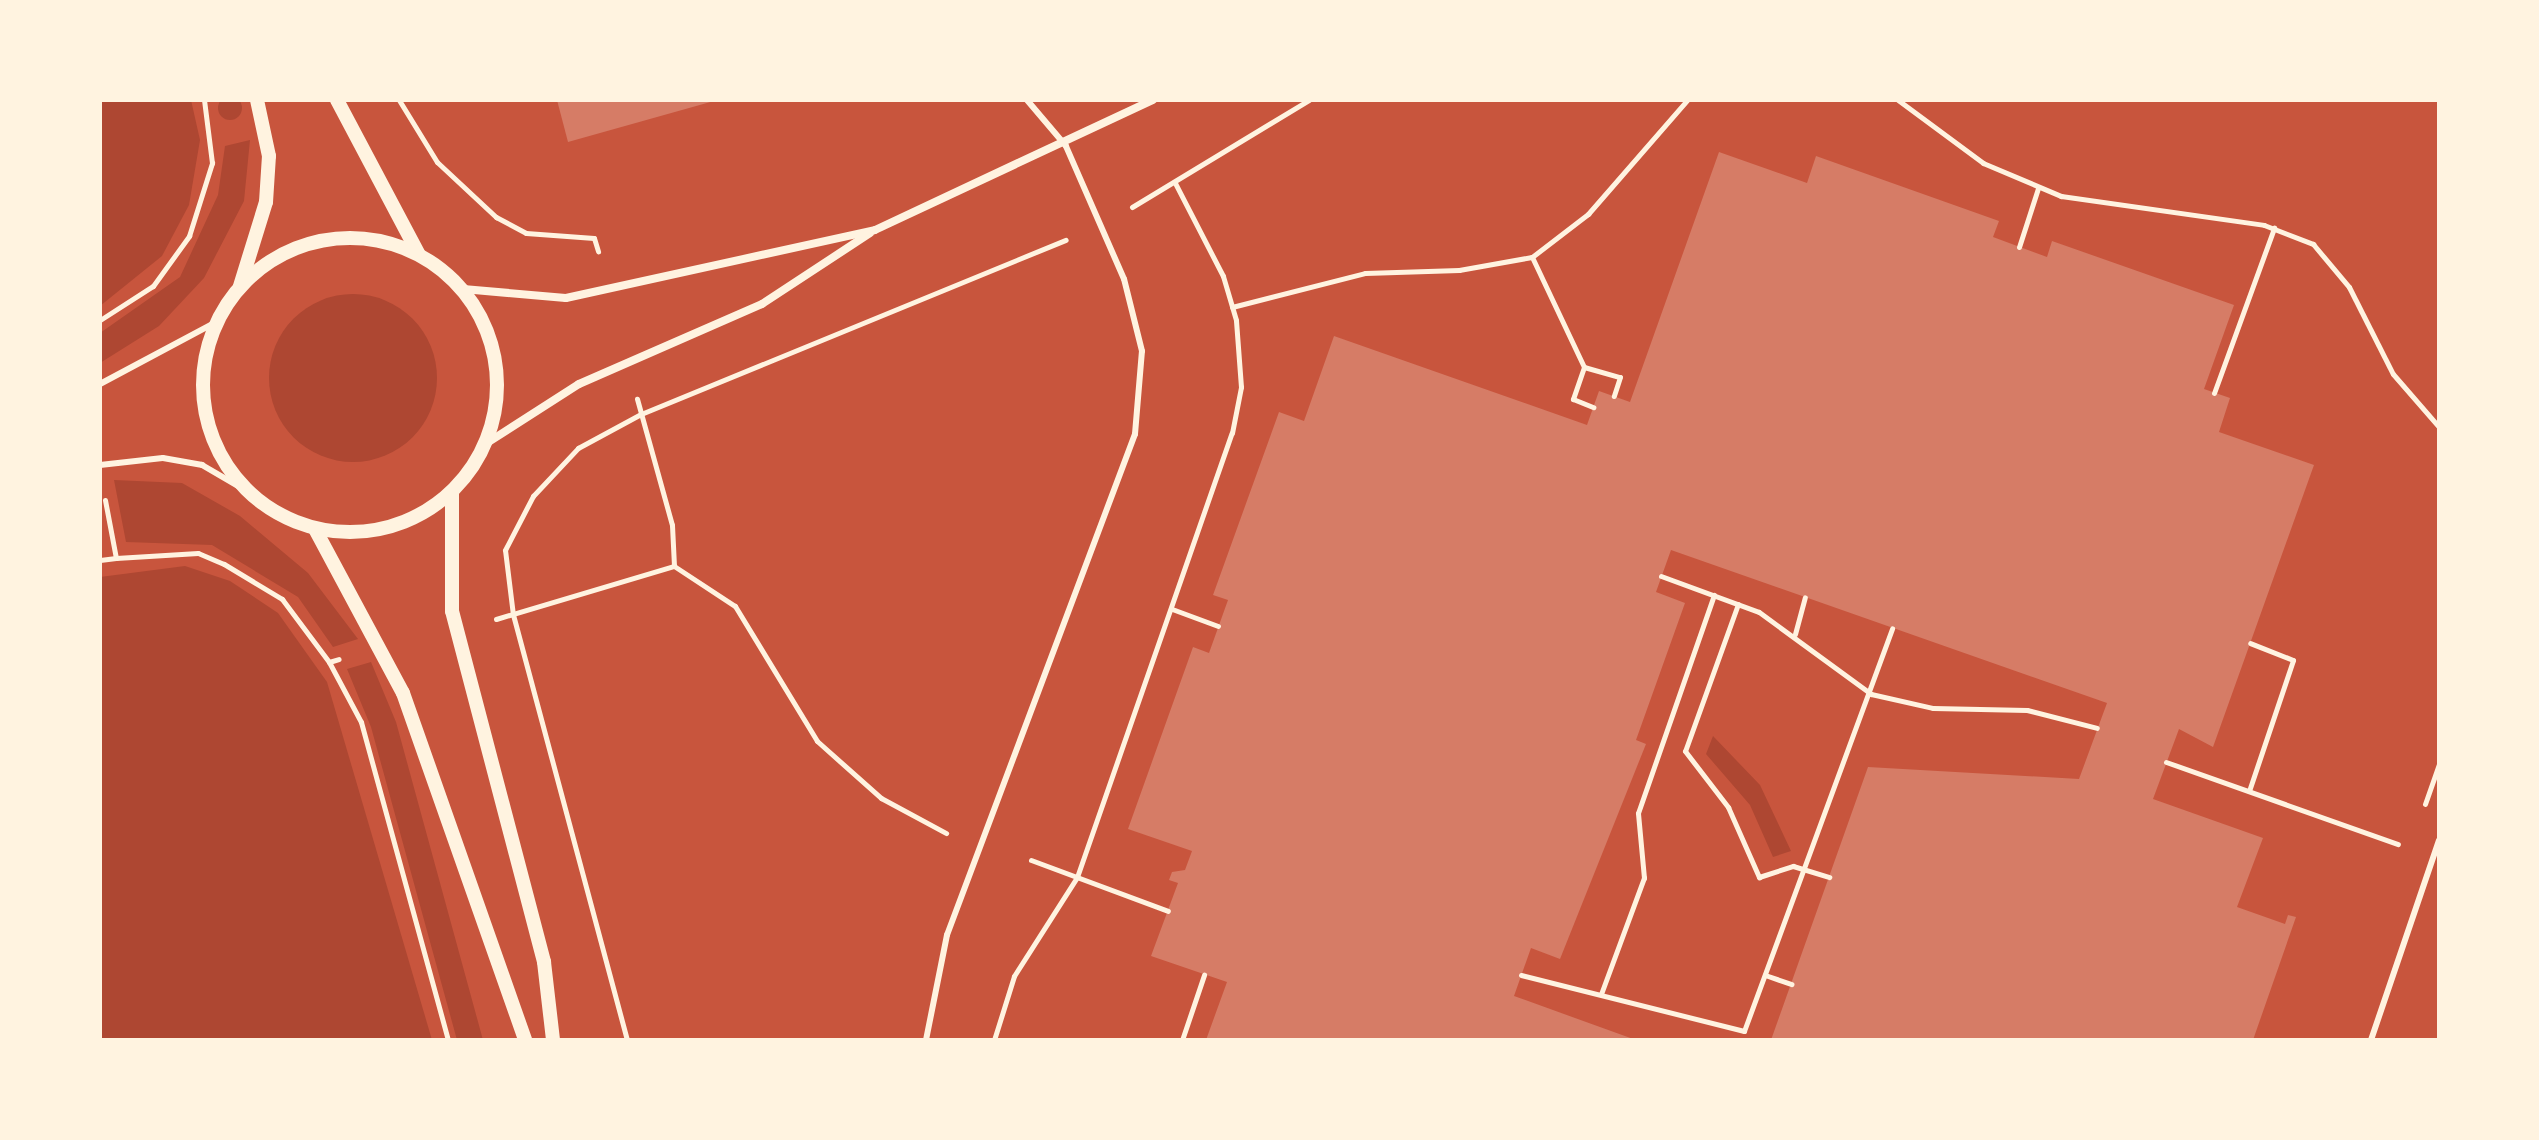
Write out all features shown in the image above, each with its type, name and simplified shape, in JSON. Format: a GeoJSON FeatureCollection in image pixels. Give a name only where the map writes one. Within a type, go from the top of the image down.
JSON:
{"type":"FeatureCollection","features":[{"type":"Feature","properties":{"kind":"street"},"geometry":{"type":"LineString","coordinates":[[239,287],[277,257],[323,239],[372,239],[418,253],[463,289],[485,323],[496,362],[497,404],[487,443],[452,493],[411,519],[364,533],[315,529],[277,515],[245,490],[218,453],[204,411],[203,366],[216,322],[239,287],[266,202],[269,156],[257,100]]}},
{"type":"Feature","properties":{"kind":"street"},"geometry":{"type":"LineString","coordinates":[[337,100],[418,253]]}},
{"type":"Feature","properties":{"kind":"street"},"geometry":{"type":"LineString","coordinates":[[487,443],[579,384],[762,304],[875,230],[1066,146],[1153,100]]}},
{"type":"Feature","properties":{"kind":"street"},"geometry":{"type":"LineString","coordinates":[[463,289],[566,298],[875,230]]}},
{"type":"Feature","properties":{"kind":"street"},"geometry":{"type":"LineString","coordinates":[[452,493],[452,611],[544,962],[553,1040]]}},
{"type":"Feature","properties":{"kind":"street"},"geometry":{"type":"LineString","coordinates":[[315,529],[403,693],[525,1040]]}},
{"type":"Feature","properties":{"kind":"lane"},"geometry":{"type":"LineString","coordinates":[[926,1040],[947,935],[1135,434],[1142,351],[1124,279],[1096,228],[1066,146],[1027,100]]}},
{"type":"Feature","properties":{"kind":"lane"},"geometry":{"type":"LineString","coordinates":[[100,384],[216,322]]}},
{"type":"Feature","properties":{"kind":"lane"},"geometry":{"type":"LineString","coordinates":[[100,465],[163,458],[202,465],[245,490]]}},
{"type":"Feature","properties":{"kind":"lane"},"geometry":{"type":"LineString","coordinates":[[2371,1040],[2439,840]]}},
{"type":"Feature","properties":{"kind":"path"},"geometry":{"type":"LineString","coordinates":[[100,320],[153,286],[189,236],[212,163],[204,100]]}},
{"type":"Feature","properties":{"kind":"path"},"geometry":{"type":"LineString","coordinates":[[399,100],[414,133],[463,191],[526,233],[594,238],[600,261]]}},
{"type":"Feature","properties":{"kind":"path"},"geometry":{"type":"LineString","coordinates":[[627,1040],[513,615],[505,550],[533,496],[578,448],[641,414],[1096,228],[1309,100]]}},
{"type":"Feature","properties":{"kind":"path"},"geometry":{"type":"LineString","coordinates":[[1232,307],[1365,273],[1459,270],[1532,257],[1588,214],[1687,100]]}},
{"type":"Feature","properties":{"kind":"path"},"geometry":{"type":"LineString","coordinates":[[1898,100],[1983,163],[2038,188],[2124,210],[2274,228],[2313,244],[2334,265],[2393,374],[2439,427]]}},
{"type":"Feature","properties":{"kind":"path"},"geometry":{"type":"LineString","coordinates":[[994,1040],[1014,976],[1077,877],[1232,433],[1241,387],[1232,307],[1175,183]]}},
{"type":"Feature","properties":{"kind":"path"},"geometry":{"type":"LineString","coordinates":[[2019,247],[2038,188]]}},
{"type":"Feature","properties":{"kind":"path"},"geometry":{"type":"LineString","coordinates":[[2214,393],[2274,228]]}},
{"type":"Feature","properties":{"kind":"path"},"geometry":{"type":"LineString","coordinates":[[1532,257],[1584,367],[1573,399],[1593,407]]}},
{"type":"Feature","properties":{"kind":"path"},"geometry":{"type":"LineString","coordinates":[[1584,367],[1620,377],[1614,396]]}},
{"type":"Feature","properties":{"kind":"path"},"geometry":{"type":"LineString","coordinates":[[635,393],[672,525],[674,566]]}},
{"type":"Feature","properties":{"kind":"path"},"geometry":{"type":"LineString","coordinates":[[102,483],[116,558]]}},
{"type":"Feature","properties":{"kind":"path"},"geometry":{"type":"LineString","coordinates":[[100,560],[198,553],[224,564],[282,599],[329,662],[361,722],[448,1040]]}},
{"type":"Feature","properties":{"kind":"path"},"geometry":{"type":"LineString","coordinates":[[489,621],[674,566]]}},
{"type":"Feature","properties":{"kind":"path"},"geometry":{"type":"LineString","coordinates":[[674,566],[735,606],[817,741],[881,798],[956,836]]}},
{"type":"Feature","properties":{"kind":"path"},"geometry":{"type":"LineString","coordinates":[[1661,576],[1738,604],[1795,634],[1871,694],[1933,708],[2027,710],[2097,728]]}},
{"type":"Feature","properties":{"kind":"path"},"geometry":{"type":"LineString","coordinates":[[1601,994],[1644,878],[1638,813],[1714,595]]}},
{"type":"Feature","properties":{"kind":"path"},"geometry":{"type":"LineString","coordinates":[[1795,634],[1805,597]]}},
{"type":"Feature","properties":{"kind":"path"},"geometry":{"type":"LineString","coordinates":[[1738,604],[1685,751],[1728,807],[1759,877],[1804,870],[1829,877]]}},
{"type":"Feature","properties":{"kind":"path"},"geometry":{"type":"LineString","coordinates":[[1172,609],[1218,626]]}},
{"type":"Feature","properties":{"kind":"path"},"geometry":{"type":"LineString","coordinates":[[1521,975],[1744,1031],[1871,694],[1892,628]]}},
{"type":"Feature","properties":{"kind":"path"},"geometry":{"type":"LineString","coordinates":[[2249,791],[2293,660],[2250,643]]}},
{"type":"Feature","properties":{"kind":"path"},"geometry":{"type":"LineString","coordinates":[[329,662],[353,656]]}},
{"type":"Feature","properties":{"kind":"path"},"geometry":{"type":"LineString","coordinates":[[2166,762],[2410,848]]}},
{"type":"Feature","properties":{"kind":"path"},"geometry":{"type":"LineString","coordinates":[[1031,860],[1168,911]]}},
{"type":"Feature","properties":{"kind":"path"},"geometry":{"type":"LineString","coordinates":[[1182,1040],[1204,975]]}},
{"type":"Feature","properties":{"kind":"path"},"geometry":{"type":"LineString","coordinates":[[1765,975],[1791,984]]}},
{"type":"Feature","properties":{"kind":"shaded area"},"geometry":{"type":"Polygon","coordinates":[[[230,96],[238,100],[242,108],[238,116],[230,120],[222,116],[218,108],[222,100],[230,96]]]}},
{"type":"Feature","properties":{"kind":"shaded area"},"geometry":{"type":"Polygon","coordinates":[[[100,100],[191,100],[200,140],[189,205],[162,256],[100,306],[100,100]]]}},
{"type":"Feature","properties":{"kind":"shaded area"},"geometry":{"type":"Polygon","coordinates":[[[250,140],[244,201],[204,278],[159,326],[100,363],[100,333],[180,277],[218,195],[225,146],[250,140]]]}},
{"type":"Feature","properties":{"kind":"shaded area"},"geometry":{"type":"Polygon","coordinates":[[[353,294],[385,300],[412,319],[431,346],[437,378],[431,410],[412,437],[385,456],[353,462],[321,456],[294,437],[275,410],[269,378],[275,346],[294,319],[321,300],[353,294]]]}},
{"type":"Feature","properties":{"kind":"shaded area"},"geometry":{"type":"Polygon","coordinates":[[[114,480],[182,483],[240,516],[308,573],[358,639],[333,647],[298,597],[212,545],[126,542],[114,480]]]}},
{"type":"Feature","properties":{"kind":"shaded area"},"geometry":{"type":"Polygon","coordinates":[[[185,566],[230,581],[278,613],[327,682],[432,1040],[100,1040],[100,577],[185,566]]]}},
{"type":"Feature","properties":{"kind":"shaded area"},"geometry":{"type":"Polygon","coordinates":[[[371,662],[396,722],[483,1040],[457,1040],[371,727],[347,669],[371,662]]]}},
{"type":"Feature","properties":{"kind":"shaded area"},"geometry":{"type":"Polygon","coordinates":[[[1713,736],[1760,785],[1791,851],[1773,857],[1750,805],[1706,754],[1713,736]]]}},
{"type":"Feature","properties":{"kind":"building"},"geometry":{"type":"Polygon","coordinates":[[[557,100],[714,100],[714,101],[568,142],[557,100]]]}},
{"type":"Feature","properties":{"kind":"building"},"geometry":{"type":"Polygon","coordinates":[[[1719,152],[1807,183],[1816,156],[1999,221],[1993,237],[2047,257],[2052,241],[2234,305],[2204,389],[2230,398],[2219,432],[2314,465],[2213,747],[2179,729],[2153,799],[2263,838],[2237,907],[2285,924],[2288,915],[2296,917],[2253,1040],[1771,1040],[1868,767],[2079,779],[2107,703],[1671,550],[1656,592],[1685,603],[1636,740],[1646,744],[1560,959],[1531,948],[1514,996],[1636,1040],[1206,1040],[1227,982],[1151,956],[1178,883],[1169,880],[1172,872],[1185,870],[1192,851],[1128,829],[1193,647],[1209,653],[1228,600],[1213,595],[1279,412],[1304,421],[1334,336],[1587,425],[1599,391],[1630,402],[1719,152]]]}}]}
